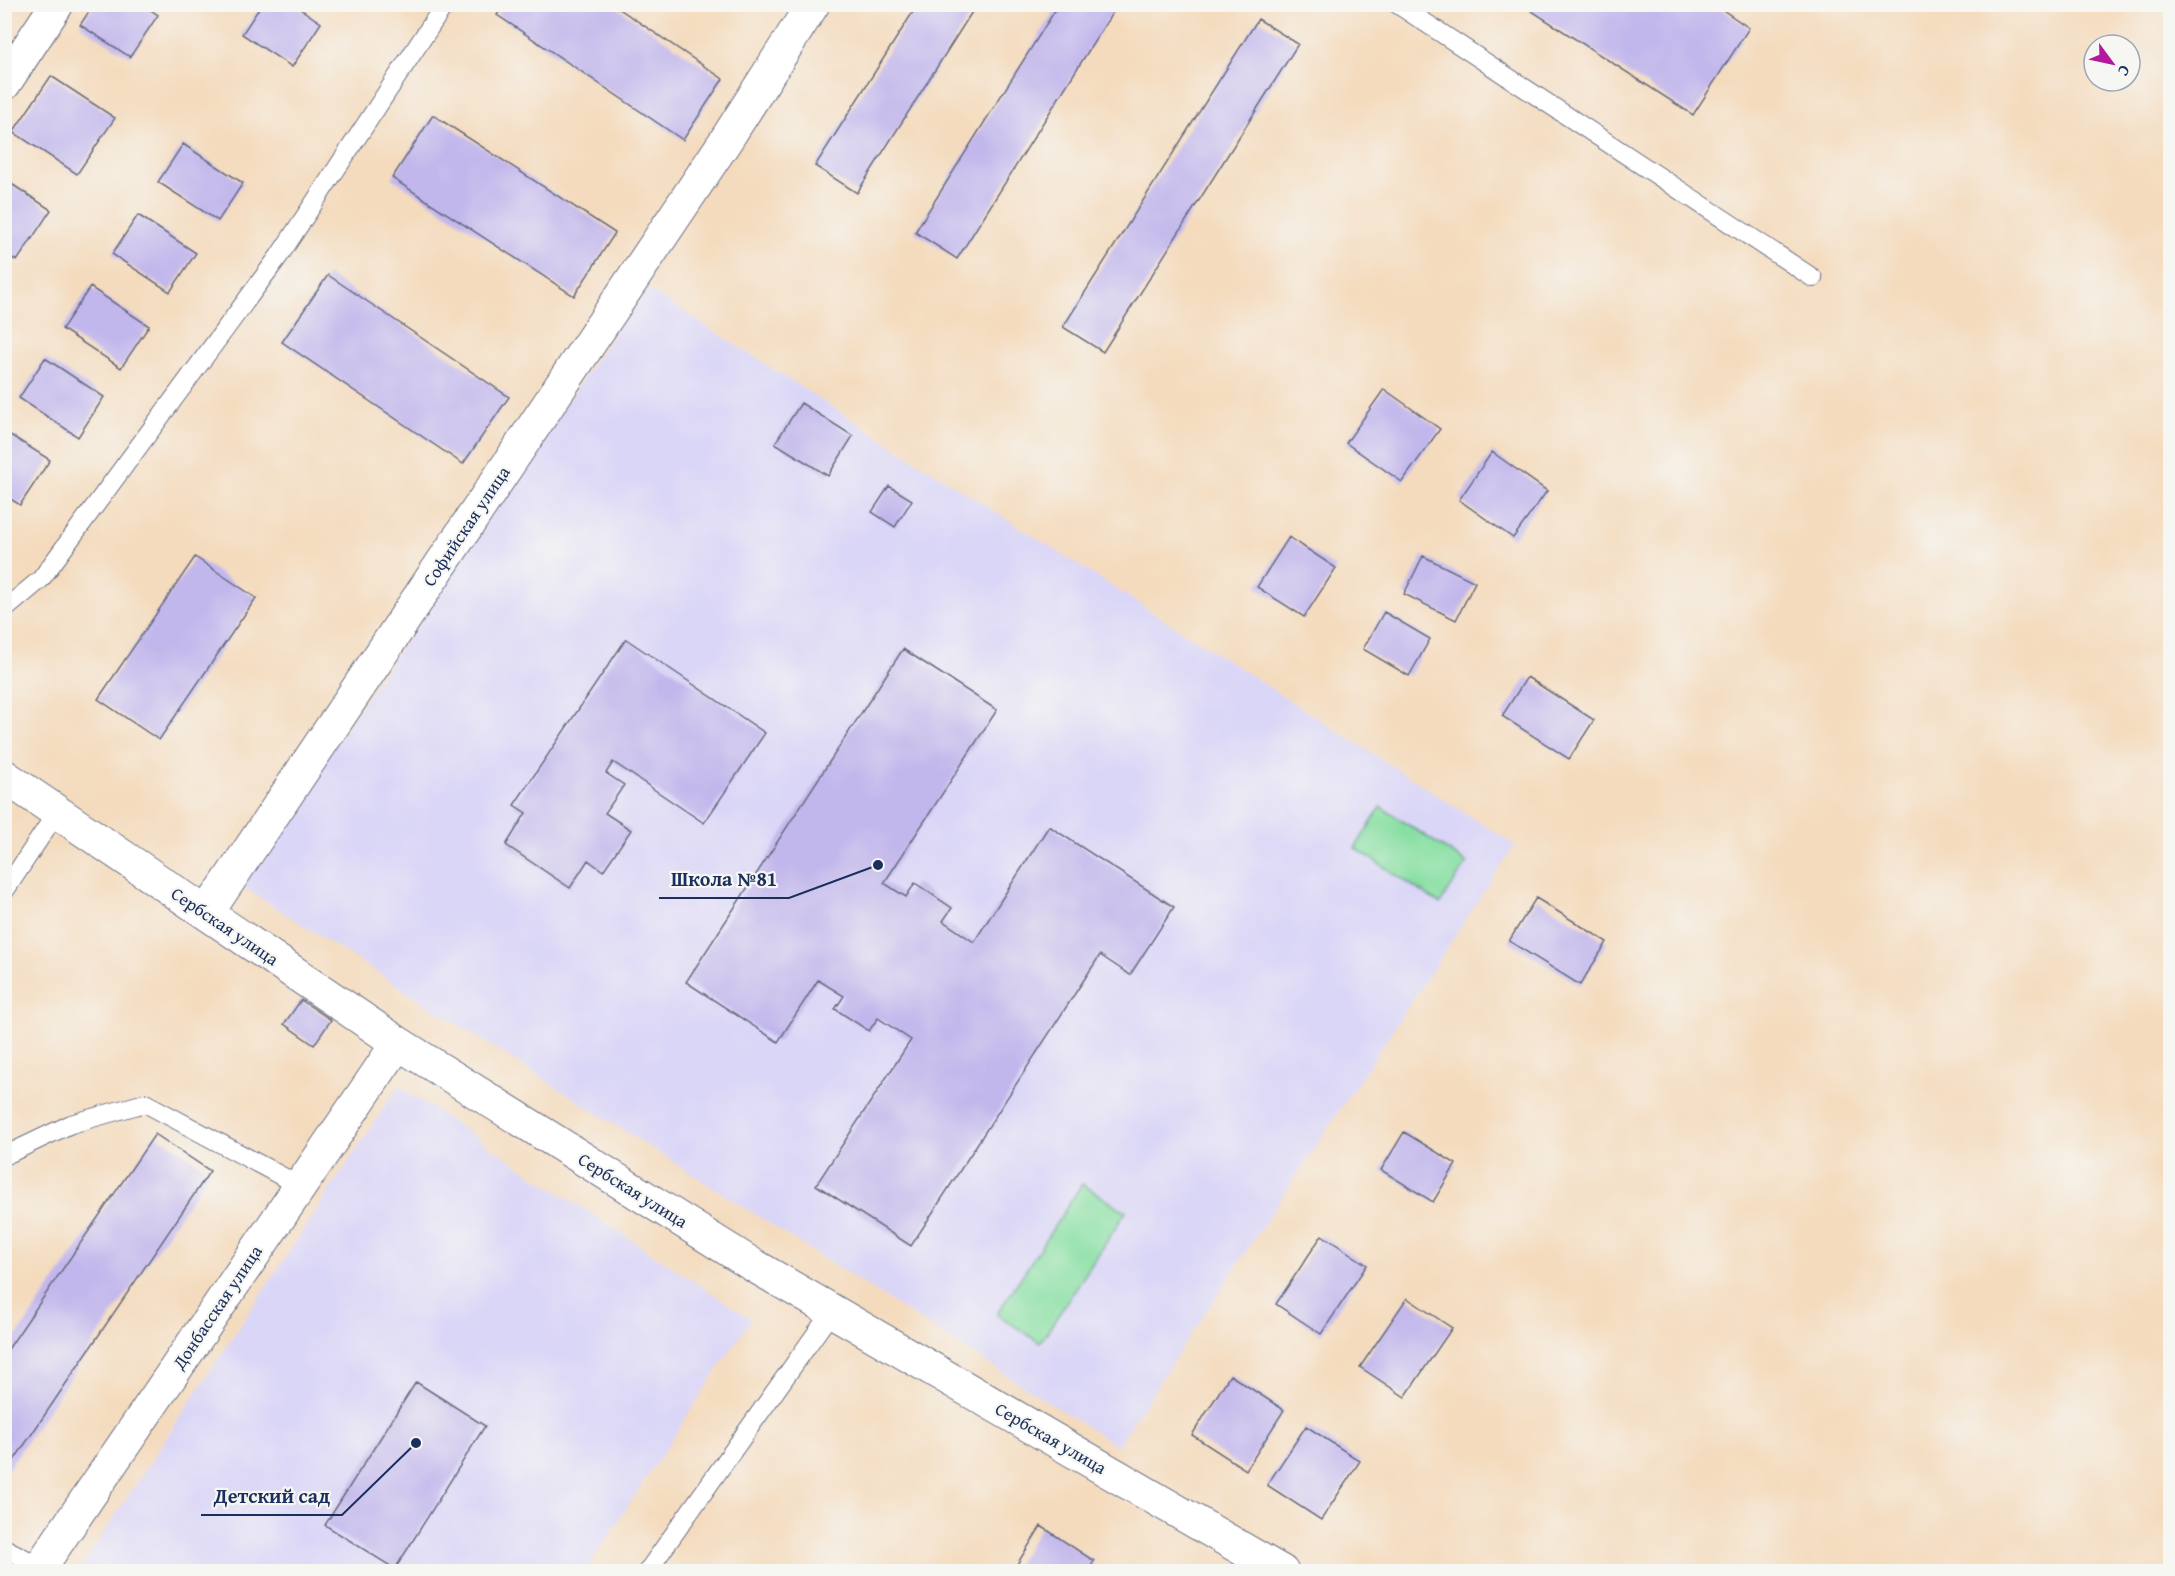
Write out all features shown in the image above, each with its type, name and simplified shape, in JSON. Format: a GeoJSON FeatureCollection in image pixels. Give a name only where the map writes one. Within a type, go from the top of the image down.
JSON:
{"type":"FeatureCollection","features":[{"type":"Feature","properties":{"kind":"street"},"geometry":{"type":"LineString","coordinates":[[4,84],[57,4]]}},
{"type":"Feature","properties":{"kind":"street","name":"Софийская улица"},"geometry":{"type":"LineString","coordinates":[[207,913],[726,140],[813,4]]}},
{"type":"Feature","properties":{"kind":"street","name":"Сербская улица"},"geometry":{"type":"LineString","coordinates":[[4,776],[398,1043],[753,1265],[1282,1572]]}},
{"type":"Feature","properties":{"kind":"street","name":"Донбасская улица"},"geometry":{"type":"LineString","coordinates":[[39,1569],[398,1043]]}},
{"type":"Feature","properties":{"kind":"lane"},"geometry":{"type":"LineString","coordinates":[[4,610],[41,579],[279,256],[446,4]]}},
{"type":"Feature","properties":{"kind":"lane"},"geometry":{"type":"LineString","coordinates":[[1397,4],[1813,278]]}},
{"type":"Feature","properties":{"kind":"lane"},"geometry":{"type":"LineString","coordinates":[[4,892],[57,812]]}},
{"type":"Feature","properties":{"kind":"lane"},"geometry":{"type":"LineString","coordinates":[[4,1156],[70,1124],[146,1103],[300,1186]]}},
{"type":"Feature","properties":{"kind":"lane"},"geometry":{"type":"LineString","coordinates":[[647,1572],[832,1311]]}},
{"type":"Feature","properties":{"kind":"lane"},"geometry":{"type":"LineString","coordinates":[[4,1548],[39,1569]]}},
{"type":"Feature","properties":{"kind":"shaded area"},"geometry":{"type":"Polygon","coordinates":[[[645,287],[1515,845],[1117,1446],[240,885],[645,287]]]}},
{"type":"Feature","properties":{"kind":"shaded area"},"geometry":{"type":"Polygon","coordinates":[[[398,1086],[751,1319],[585,1571],[90,1572],[82,1566],[398,1086]]]}},
{"type":"Feature","properties":{"kind":"green space"},"geometry":{"type":"Polygon","coordinates":[[[1381,807],[1467,863],[1440,904],[1355,848],[1381,807]]]}},
{"type":"Feature","properties":{"kind":"green space"},"geometry":{"type":"Polygon","coordinates":[[[1082,1184],[1126,1212],[1040,1343],[997,1314],[1082,1184]]]}},
{"type":"Feature","properties":{"kind":"building"},"geometry":{"type":"Polygon","coordinates":[[[94,4],[142,4],[158,15],[130,57],[80,25],[94,4]]]}},
{"type":"Feature","properties":{"kind":"building"},"geometry":{"type":"Polygon","coordinates":[[[262,4],[293,4],[321,23],[292,67],[242,34],[262,4]]]}},
{"type":"Feature","properties":{"kind":"building"},"geometry":{"type":"Polygon","coordinates":[[[504,4],[612,4],[723,79],[683,140],[497,15],[504,4]]]}},
{"type":"Feature","properties":{"kind":"building"},"geometry":{"type":"Polygon","coordinates":[[[918,4],[977,4],[857,193],[815,166],[918,4]]]}},
{"type":"Feature","properties":{"kind":"building"},"geometry":{"type":"Polygon","coordinates":[[[1059,4],[1118,4],[957,259],[915,232],[1059,4]]]}},
{"type":"Feature","properties":{"kind":"building"},"geometry":{"type":"Polygon","coordinates":[[[1521,4],[1714,4],[1749,28],[1693,115],[1521,4]]]}},
{"type":"Feature","properties":{"kind":"building"},"geometry":{"type":"Polygon","coordinates":[[[1258,19],[1298,44],[1103,352],[1063,327],[1258,19]]]}},
{"type":"Feature","properties":{"kind":"building"},"geometry":{"type":"Polygon","coordinates":[[[51,76],[115,118],[77,174],[13,132],[51,76]]]}},
{"type":"Feature","properties":{"kind":"building"},"geometry":{"type":"Polygon","coordinates":[[[433,115],[615,233],[574,296],[392,178],[433,115]]]}},
{"type":"Feature","properties":{"kind":"building"},"geometry":{"type":"Polygon","coordinates":[[[183,144],[243,183],[218,221],[158,182],[183,144]]]}},
{"type":"Feature","properties":{"kind":"building"},"geometry":{"type":"Polygon","coordinates":[[[4,179],[51,210],[17,261],[4,253],[4,179]]]}},
{"type":"Feature","properties":{"kind":"building"},"geometry":{"type":"Polygon","coordinates":[[[138,215],[196,253],[170,292],[112,254],[138,215]]]}},
{"type":"Feature","properties":{"kind":"building"},"geometry":{"type":"Polygon","coordinates":[[[328,275],[509,397],[463,464],[282,342],[328,275]]]}},
{"type":"Feature","properties":{"kind":"building"},"geometry":{"type":"Polygon","coordinates":[[[90,287],[149,326],[121,368],[62,329],[90,287]]]}},
{"type":"Feature","properties":{"kind":"building"},"geometry":{"type":"Polygon","coordinates":[[[45,358],[104,397],[78,437],[19,398],[45,358]]]}},
{"type":"Feature","properties":{"kind":"building"},"geometry":{"type":"Polygon","coordinates":[[[1384,389],[1440,429],[1402,482],[1346,443],[1384,389]]]}},
{"type":"Feature","properties":{"kind":"building"},"geometry":{"type":"Polygon","coordinates":[[[801,403],[853,436],[828,476],[775,443],[801,403]]]}},
{"type":"Feature","properties":{"kind":"building"},"geometry":{"type":"Polygon","coordinates":[[[4,431],[50,460],[20,505],[4,495],[4,431]]]}},
{"type":"Feature","properties":{"kind":"building"},"geometry":{"type":"Polygon","coordinates":[[[1492,452],[1547,491],[1513,538],[1459,500],[1492,452]]]}},
{"type":"Feature","properties":{"kind":"building"},"geometry":{"type":"Polygon","coordinates":[[[889,486],[912,500],[895,527],[872,512],[889,486]]]}},
{"type":"Feature","properties":{"kind":"building"},"geometry":{"type":"Polygon","coordinates":[[[1289,537],[1336,568],[1304,617],[1257,587],[1289,537]]]}},
{"type":"Feature","properties":{"kind":"building"},"geometry":{"type":"Polygon","coordinates":[[[1423,556],[1475,582],[1456,620],[1404,594],[1423,556]]]}},
{"type":"Feature","properties":{"kind":"building"},"geometry":{"type":"Polygon","coordinates":[[[195,557],[256,598],[159,740],[98,699],[195,557]]]}},
{"type":"Feature","properties":{"kind":"building"},"geometry":{"type":"Polygon","coordinates":[[[1384,612],[1430,639],[1409,676],[1363,649],[1384,612]]]}},
{"type":"Feature","properties":{"kind":"building"},"geometry":{"type":"Polygon","coordinates":[[[626,639],[765,733],[704,823],[613,762],[606,773],[624,785],[605,813],[631,830],[603,871],[588,860],[570,888],[506,845],[526,813],[514,805],[626,639]]]}},
{"type":"Feature","properties":{"kind":"building"},"geometry":{"type":"Polygon","coordinates":[[[903,649],[997,710],[884,883],[906,897],[915,883],[952,908],[943,921],[974,942],[1049,826],[1174,907],[1130,975],[1100,955],[911,1246],[816,1185],[911,1040],[878,1018],[869,1031],[835,1009],[844,996],[818,980],[778,1042],[686,982],[903,649]]]}},
{"type":"Feature","properties":{"kind":"building"},"geometry":{"type":"Polygon","coordinates":[[[1527,677],[1594,720],[1569,759],[1502,716],[1527,677]]]}},
{"type":"Feature","properties":{"kind":"building"},"geometry":{"type":"Polygon","coordinates":[[[1536,898],[1607,942],[1580,985],[1509,941],[1536,898]]]}},
{"type":"Feature","properties":{"kind":"building"},"geometry":{"type":"Polygon","coordinates":[[[301,1000],[331,1020],[314,1045],[284,1024],[301,1000]]]}},
{"type":"Feature","properties":{"kind":"building"},"geometry":{"type":"Polygon","coordinates":[[[1404,1132],[1456,1164],[1433,1202],[1381,1170],[1404,1132]]]}},
{"type":"Feature","properties":{"kind":"building"},"geometry":{"type":"Polygon","coordinates":[[[155,1134],[210,1171],[4,1475],[4,1355],[155,1134]]]}},
{"type":"Feature","properties":{"kind":"building"},"geometry":{"type":"Polygon","coordinates":[[[1322,1235],[1367,1265],[1321,1334],[1276,1304],[1322,1235]]]}},
{"type":"Feature","properties":{"kind":"building"},"geometry":{"type":"Polygon","coordinates":[[[1407,1298],[1452,1328],[1405,1397],[1360,1367],[1407,1298]]]}},
{"type":"Feature","properties":{"kind":"building"},"geometry":{"type":"Polygon","coordinates":[[[1230,1375],[1284,1410],[1246,1470],[1192,1435],[1230,1375]]]}},
{"type":"Feature","properties":{"kind":"building"},"geometry":{"type":"Polygon","coordinates":[[[416,1382],[485,1426],[395,1569],[325,1525],[416,1382]]]}},
{"type":"Feature","properties":{"kind":"building"},"geometry":{"type":"Polygon","coordinates":[[[1306,1426],[1360,1461],[1321,1520],[1267,1485],[1306,1426]]]}},
{"type":"Feature","properties":{"kind":"building"},"geometry":{"type":"Polygon","coordinates":[[[1041,1526],[1094,1561],[1088,1572],[1012,1572],[1041,1526]]]}},
{"type":"Feature","properties":{"kind":"place","name":"Школа №81"},"geometry":{"type":"Point","coordinates":[878,865]}},
{"type":"Feature","properties":{"kind":"place","name":"Детский сад"},"geometry":{"type":"Point","coordinates":[416,1443]}}]}
